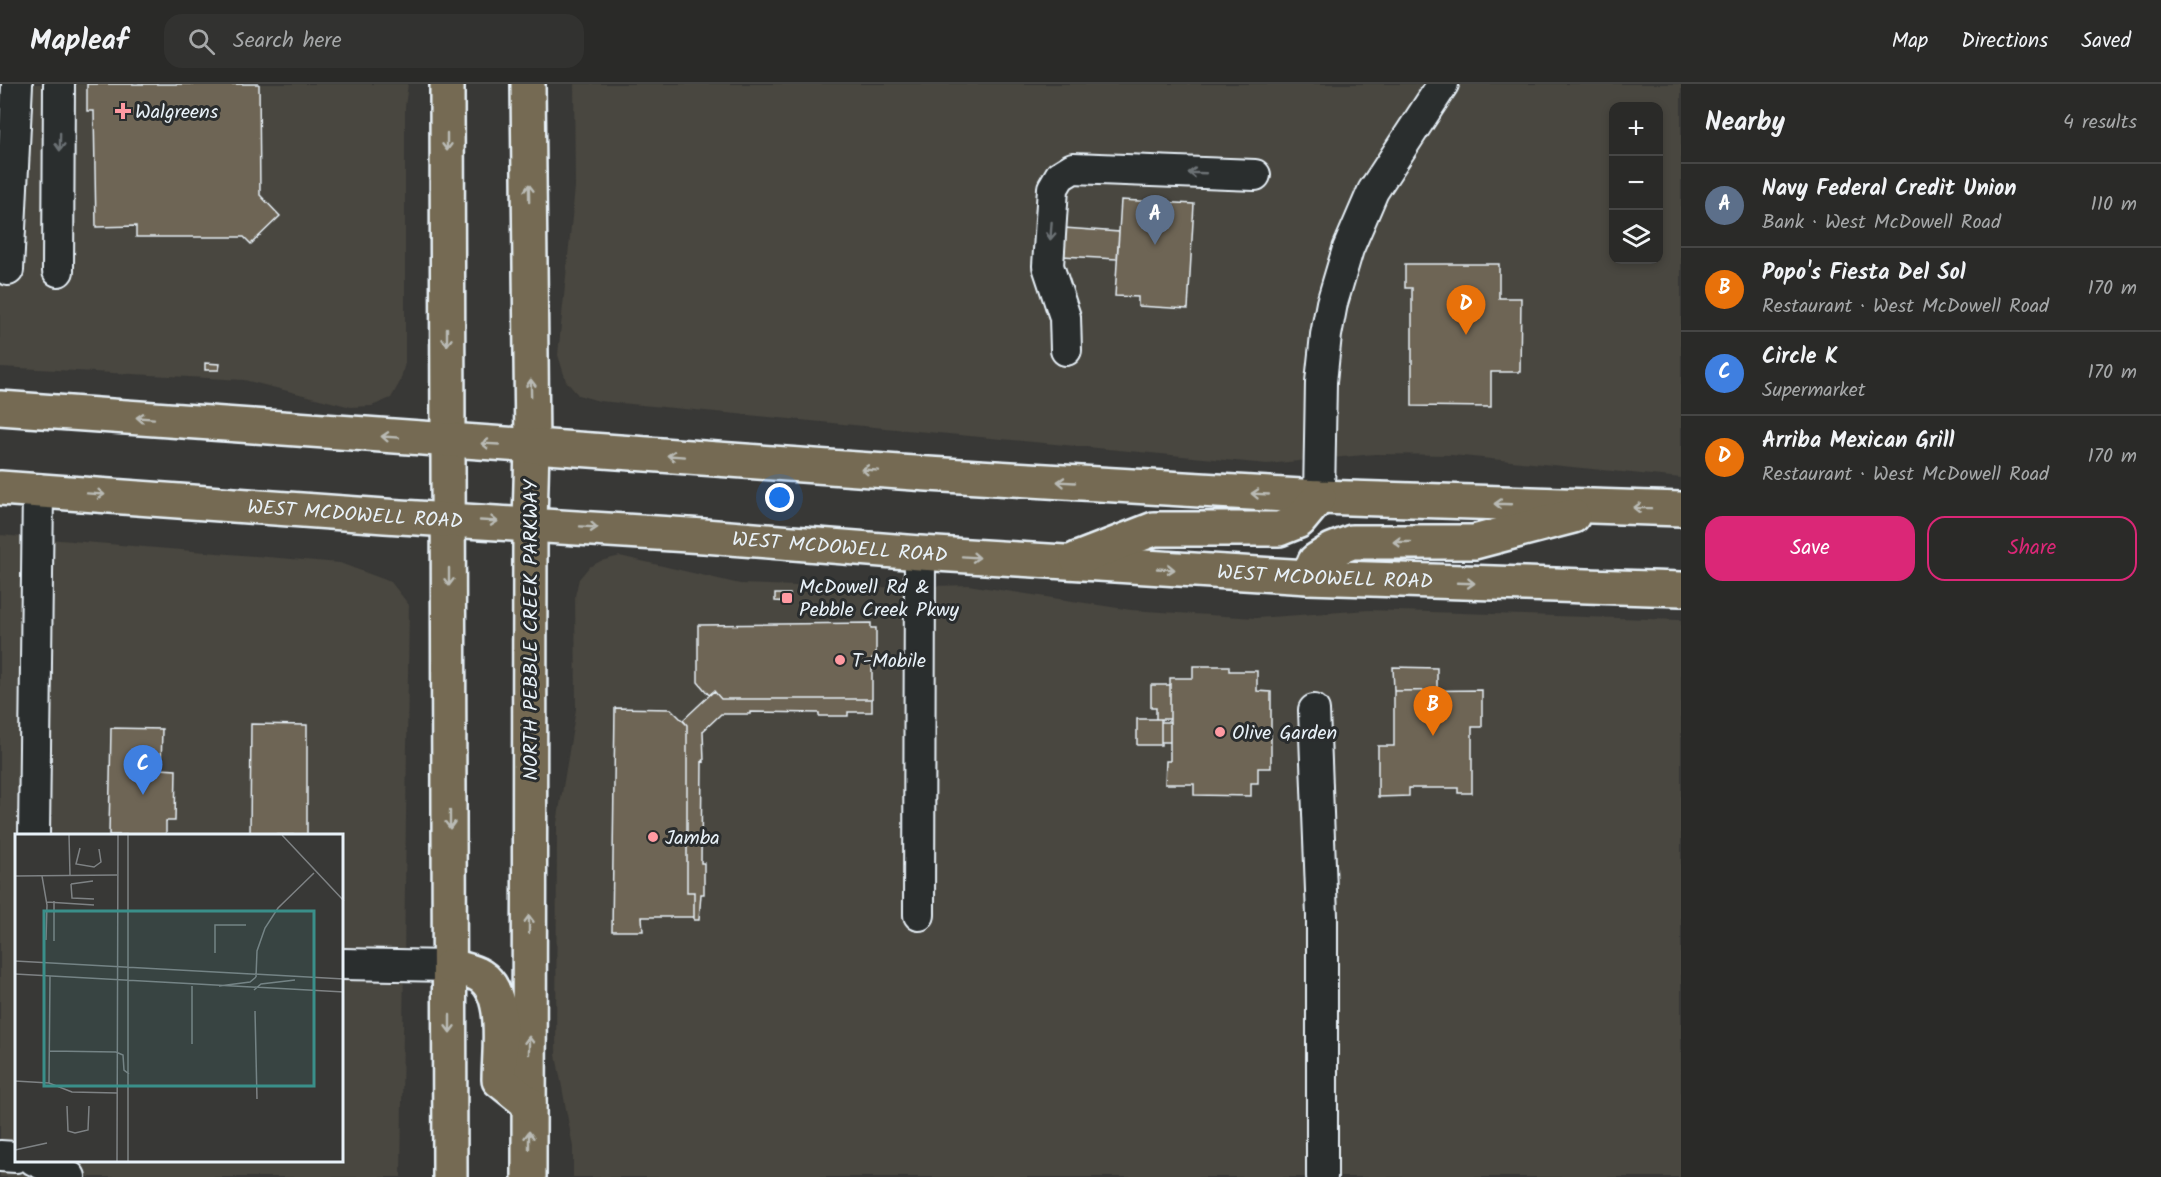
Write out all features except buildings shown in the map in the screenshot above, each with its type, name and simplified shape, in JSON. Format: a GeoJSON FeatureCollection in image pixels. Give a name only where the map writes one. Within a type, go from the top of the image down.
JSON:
{"type":"FeatureCollection","features":[{"type":"Feature","properties":{"kind":"main road"},"geometry":{"type":"LineString","coordinates":[[447,84],[450,1177]]}},
{"type":"Feature","properties":{"kind":"main road","name":"NORTH PEBBLE CREEK PARKWAY"},"geometry":{"type":"LineString","coordinates":[[528,84],[532,446],[528,1177]]}},
{"type":"Feature","properties":{"kind":"main road"},"geometry":{"type":"LineString","coordinates":[[0,408],[928,474],[1319,497],[1603,508],[1681,508]]}},
{"type":"Feature","properties":{"kind":"main road","name":"WEST MCDOWELL ROAD"},"geometry":{"type":"LineString","coordinates":[[0,488],[530,523],[1066,563],[1308,577],[1681,588]]}},
{"type":"Feature","properties":{"kind":"main road"},"geometry":{"type":"LineString","coordinates":[[1066,563],[1154,529],[1279,529],[1299,521],[1319,497]]}},
{"type":"Feature","properties":{"kind":"main road"},"geometry":{"type":"LineString","coordinates":[[1308,577],[1315,561],[1332,550],[1352,542],[1474,542],[1603,508]]}},
{"type":"Feature","properties":{"kind":"main road"},"geometry":{"type":"LineString","coordinates":[[450,966],[478,974],[493,986],[499,1004],[499,1080],[529,1104]]}},
{"type":"Feature","properties":{"kind":"lane"},"geometry":{"type":"LineString","coordinates":[[8,270],[17,84]]}},
{"type":"Feature","properties":{"kind":"lane"},"geometry":{"type":"LineString","coordinates":[[58,271],[59,84]]}},
{"type":"Feature","properties":{"kind":"lane"},"geometry":{"type":"LineString","coordinates":[[1319,497],[1321,382],[1332,303],[1348,249],[1373,191],[1443,84]]}},
{"type":"Feature","properties":{"kind":"lane"},"geometry":{"type":"LineString","coordinates":[[1066,350],[1065,317],[1048,266],[1053,188],[1060,176],[1073,168],[1255,175]]}},
{"type":"Feature","properties":{"kind":"lane"},"geometry":{"type":"LineString","coordinates":[[34,834],[38,489]]}},
{"type":"Feature","properties":{"kind":"lane"},"geometry":{"type":"LineString","coordinates":[[919,915],[920,553]]}},
{"type":"Feature","properties":{"kind":"lane"},"geometry":{"type":"LineString","coordinates":[[1314,710],[1322,916],[1322,1177]]}},
{"type":"Feature","properties":{"kind":"lane"},"geometry":{"type":"LineString","coordinates":[[344,964],[450,966]]}},
{"type":"Feature","properties":{"kind":"lane"},"geometry":{"type":"LineString","coordinates":[[36,1162],[70,1177]]}},
{"type":"Feature","properties":{"kind":"shaded area"},"geometry":{"type":"Polygon","coordinates":[[[0,84],[408,84],[405,107],[405,363],[400,382],[391,398],[372,406],[351,407],[244,380],[0,367],[0,84]]]}},
{"type":"Feature","properties":{"kind":"shaded area"},"geometry":{"type":"Polygon","coordinates":[[[574,84],[1681,84],[1681,478],[1452,455],[1375,454],[1267,464],[599,401],[578,395],[566,381],[558,355],[575,187],[574,84]]]}},
{"type":"Feature","properties":{"kind":"shaded area"},"geometry":{"type":"Polygon","coordinates":[[[0,535],[340,563],[391,582],[409,605],[401,1177],[0,1177],[0,535]]]}},
{"type":"Feature","properties":{"kind":"shaded area"},"geometry":{"type":"Polygon","coordinates":[[[620,556],[740,584],[852,588],[968,585],[1131,610],[1256,618],[1368,610],[1681,620],[1681,1177],[573,1177],[573,1147],[556,1055],[557,823],[576,709],[575,596],[579,579],[589,567],[620,556]]]}},
{"type":"Feature","properties":{"kind":"place","name":"Walgreens"},"geometry":{"type":"Point","coordinates":[123,111]}},
{"type":"Feature","properties":{"kind":"place","name":"Navy Federal Credit Union"},"geometry":{"type":"Point","coordinates":[1155,245]}},
{"type":"Feature","properties":{"kind":"place","name":"Arriba Mexican Grill"},"geometry":{"type":"Point","coordinates":[1466,335]}},
{"type":"Feature","properties":{"kind":"place","name":"McDowell Rd & Pebble Creek Pkwy"},"geometry":{"type":"Point","coordinates":[787,598]}},
{"type":"Feature","properties":{"kind":"place","name":"T-Mobile"},"geometry":{"type":"Point","coordinates":[840,660]}},
{"type":"Feature","properties":{"kind":"place","name":"Olive Garden"},"geometry":{"type":"Point","coordinates":[1220,732]}},
{"type":"Feature","properties":{"kind":"place","name":"Popo's Fiesta Del Sol"},"geometry":{"type":"Point","coordinates":[1433,736]}},
{"type":"Feature","properties":{"kind":"place","name":"Circle K"},"geometry":{"type":"Point","coordinates":[143,795]}},
{"type":"Feature","properties":{"kind":"place","name":"Jamba"},"geometry":{"type":"Point","coordinates":[653,837]}}]}
